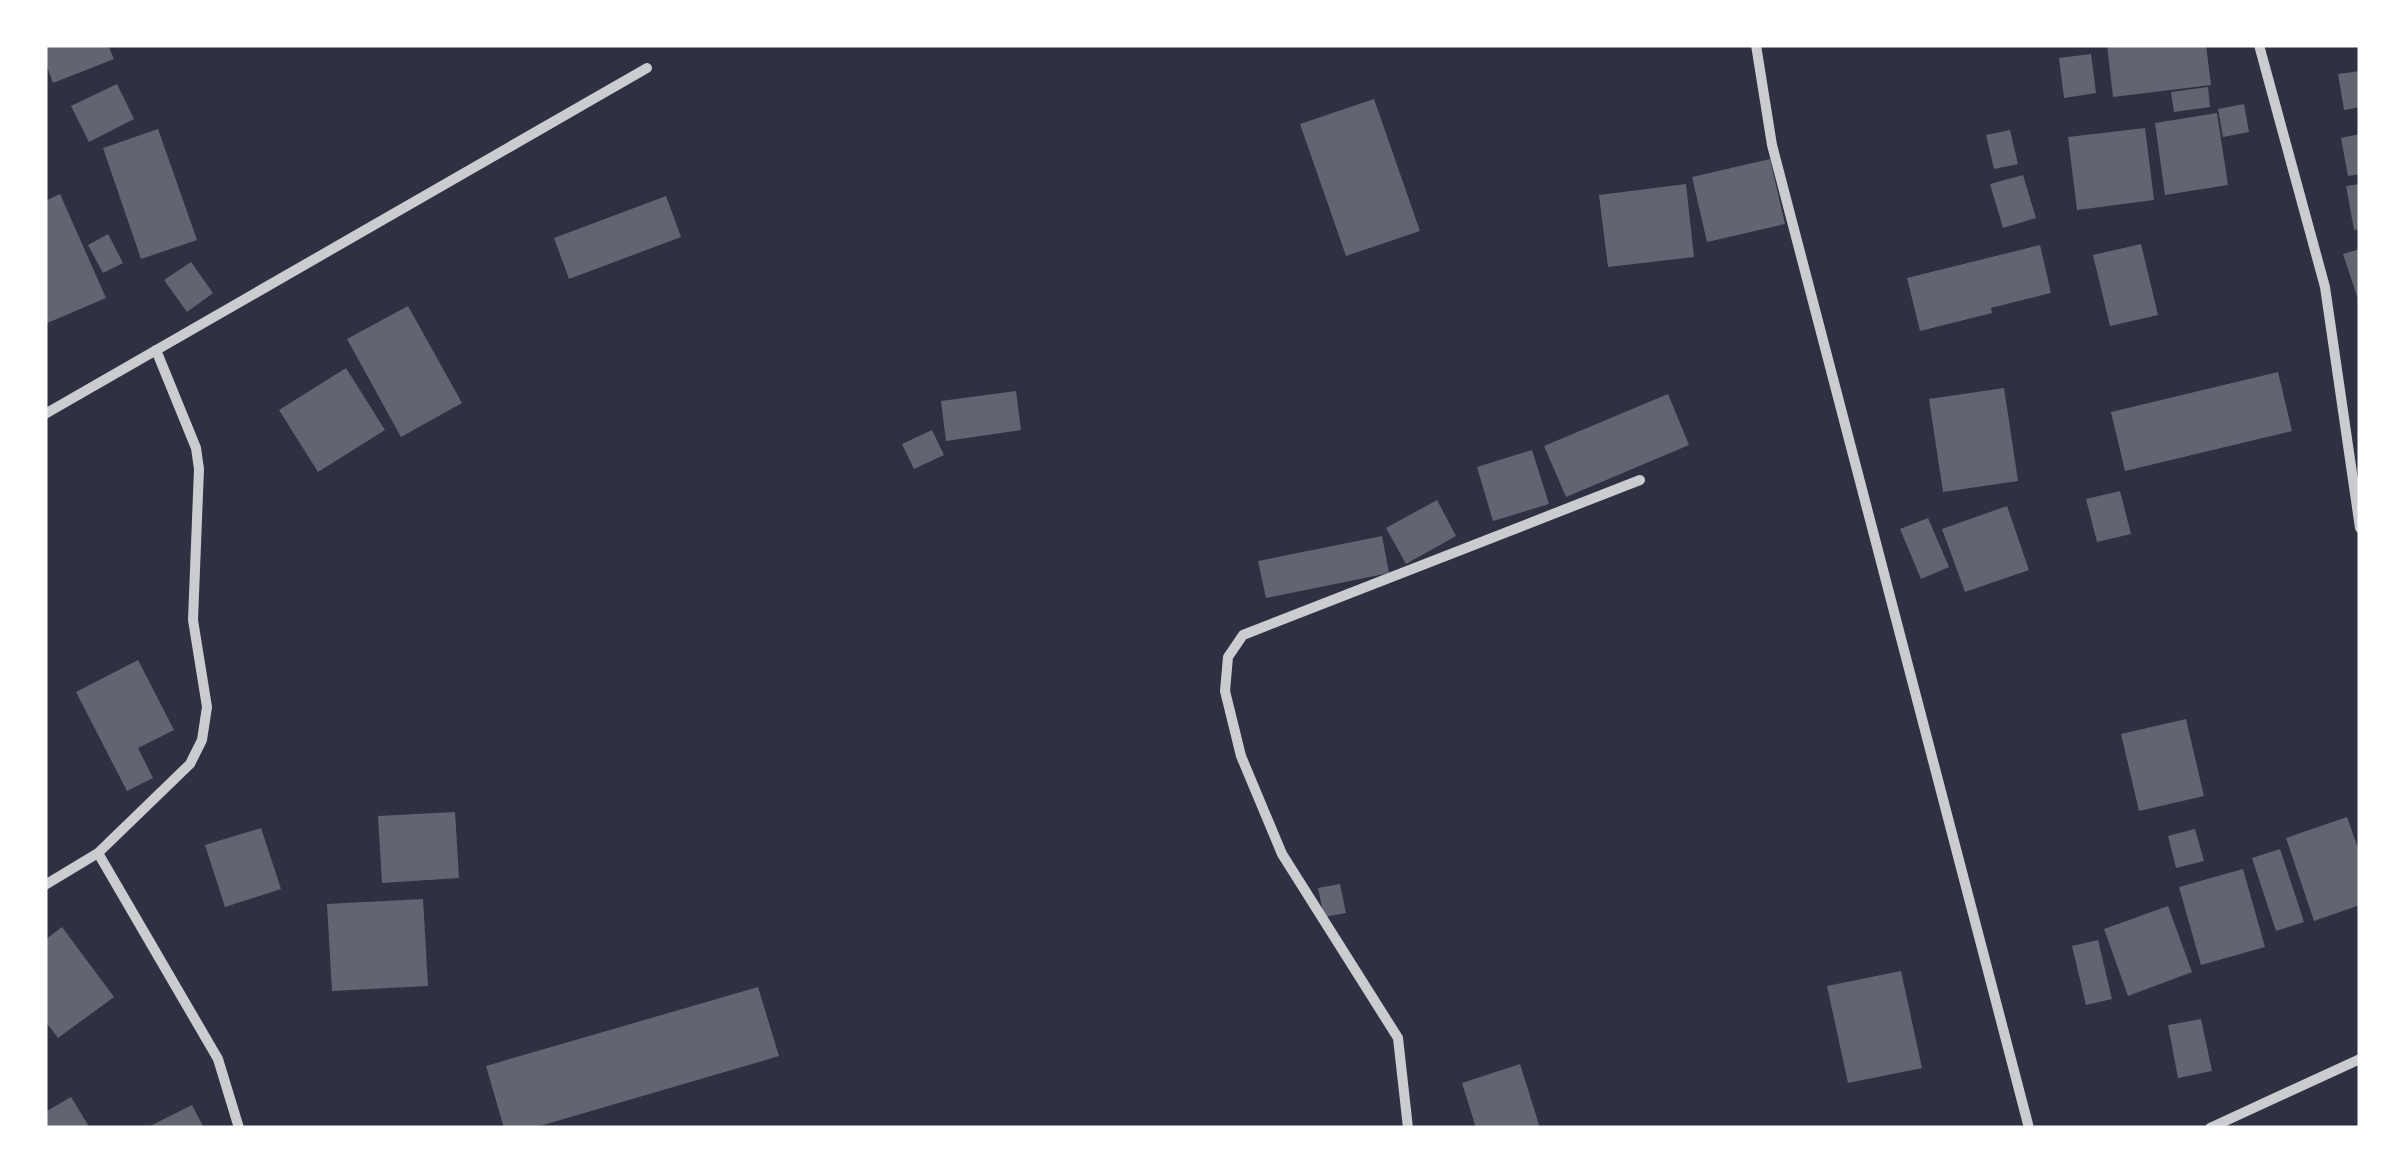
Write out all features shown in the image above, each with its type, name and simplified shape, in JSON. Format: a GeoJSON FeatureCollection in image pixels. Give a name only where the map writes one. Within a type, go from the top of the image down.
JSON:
{"type":"FeatureCollection","features":[{"type":"Feature","properties":{"kind":"street"},"geometry":{"type":"LineString","coordinates":[[1756,45],[1772,145],[2029,1128]]}},
{"type":"Feature","properties":{"kind":"street"},"geometry":{"type":"LineString","coordinates":[[2260,45],[2325,287],[2360,528]]}},
{"type":"Feature","properties":{"kind":"street"},"geometry":{"type":"LineString","coordinates":[[45,414],[647,68]]}},
{"type":"Feature","properties":{"kind":"street"},"geometry":{"type":"LineString","coordinates":[[45,885],[98,854],[190,764],[202,740],[207,707],[194,620],[199,469],[196,448],[156,350]]}},
{"type":"Feature","properties":{"kind":"street"},"geometry":{"type":"LineString","coordinates":[[1408,1128],[1398,1038],[1282,854],[1242,756],[1225,690],[1228,657],[1244,634],[1640,480]]}},
{"type":"Feature","properties":{"kind":"street"},"geometry":{"type":"LineString","coordinates":[[98,854],[218,1059],[240,1128]]}},
{"type":"Feature","properties":{"kind":"street"},"geometry":{"type":"LineString","coordinates":[[2210,1128],[2360,1059]]}},
{"type":"Feature","properties":{"kind":"building"},"geometry":{"type":"Polygon","coordinates":[[[45,45],[108,45],[114,59],[53,83],[45,61],[45,45]]]}},
{"type":"Feature","properties":{"kind":"building"},"geometry":{"type":"Polygon","coordinates":[[[2107,45],[2206,45],[2211,85],[2113,97],[2107,45]]]}},
{"type":"Feature","properties":{"kind":"building"},"geometry":{"type":"Polygon","coordinates":[[[2091,54],[2096,93],[2064,98],[2059,58],[2091,54]]]}},
{"type":"Feature","properties":{"kind":"building"},"geometry":{"type":"Polygon","coordinates":[[[2360,71],[2360,107],[2344,110],[2338,74],[2360,71]]]}},
{"type":"Feature","properties":{"kind":"building"},"geometry":{"type":"Polygon","coordinates":[[[117,84],[134,119],[89,142],[71,106],[117,84]]]}},
{"type":"Feature","properties":{"kind":"building"},"geometry":{"type":"Polygon","coordinates":[[[2208,87],[2210,107],[2174,112],[2171,92],[2208,87]]]}},
{"type":"Feature","properties":{"kind":"building"},"geometry":{"type":"Polygon","coordinates":[[[1374,99],[1420,231],[1346,256],[1300,124],[1374,99]]]}},
{"type":"Feature","properties":{"kind":"building"},"geometry":{"type":"Polygon","coordinates":[[[2244,104],[2249,132],[2223,137],[2218,109],[2244,104]]]}},
{"type":"Feature","properties":{"kind":"building"},"geometry":{"type":"Polygon","coordinates":[[[2217,113],[2228,185],[2165,195],[2155,123],[2217,113]]]}},
{"type":"Feature","properties":{"kind":"building"},"geometry":{"type":"Polygon","coordinates":[[[2145,128],[2154,200],[2077,210],[2068,137],[2145,128]]]}},
{"type":"Feature","properties":{"kind":"building"},"geometry":{"type":"Polygon","coordinates":[[[158,129],[197,240],[141,259],[103,148],[158,129]]]}},
{"type":"Feature","properties":{"kind":"building"},"geometry":{"type":"Polygon","coordinates":[[[2010,130],[2018,164],[1994,169],[1986,135],[2010,130]]]}},
{"type":"Feature","properties":{"kind":"building"},"geometry":{"type":"Polygon","coordinates":[[[2360,134],[2360,174],[2348,176],[2341,138],[2360,134]]]}},
{"type":"Feature","properties":{"kind":"building"},"geometry":{"type":"Polygon","coordinates":[[[1770,159],[1785,224],[1707,242],[1692,177],[1770,159]]]}},
{"type":"Feature","properties":{"kind":"building"},"geometry":{"type":"Polygon","coordinates":[[[2023,175],[2036,218],[2003,228],[1990,184],[2023,175]]]}},
{"type":"Feature","properties":{"kind":"building"},"geometry":{"type":"Polygon","coordinates":[[[1686,184],[1694,257],[1608,267],[1599,195],[1686,184]]]}},
{"type":"Feature","properties":{"kind":"building"},"geometry":{"type":"Polygon","coordinates":[[[2360,184],[2360,229],[2354,230],[2346,186],[2360,184]]]}},
{"type":"Feature","properties":{"kind":"building"},"geometry":{"type":"Polygon","coordinates":[[[60,194],[106,298],[45,324],[45,201],[60,194]]]}},
{"type":"Feature","properties":{"kind":"building"},"geometry":{"type":"Polygon","coordinates":[[[666,196],[681,237],[569,279],[554,238],[666,196]]]}},
{"type":"Feature","properties":{"kind":"building"},"geometry":{"type":"Polygon","coordinates":[[[108,234],[123,263],[103,273],[88,245],[108,234]]]}},
{"type":"Feature","properties":{"kind":"building"},"geometry":{"type":"Polygon","coordinates":[[[2141,244],[2158,315],[2110,326],[2093,255],[2141,244]]]}},
{"type":"Feature","properties":{"kind":"building"},"geometry":{"type":"Polygon","coordinates":[[[2040,245],[2051,293],[1920,331],[1907,278],[2040,245]]]}},
{"type":"Feature","properties":{"kind":"building"},"geometry":{"type":"Polygon","coordinates":[[[2360,249],[2360,302],[2359,302],[2343,254],[2360,249]]]}},
{"type":"Feature","properties":{"kind":"building"},"geometry":{"type":"Polygon","coordinates":[[[191,262],[213,293],[187,312],[164,280],[191,262]]]}},
{"type":"Feature","properties":{"kind":"building"},"geometry":{"type":"Polygon","coordinates":[[[408,306],[462,403],[401,437],[347,339],[408,306]]]}},
{"type":"Feature","properties":{"kind":"building"},"geometry":{"type":"Polygon","coordinates":[[[346,368],[385,430],[318,472],[279,410],[346,368]]]}},
{"type":"Feature","properties":{"kind":"building"},"geometry":{"type":"Polygon","coordinates":[[[2278,372],[2292,431],[2125,471],[2111,412],[2278,372]]]}},
{"type":"Feature","properties":{"kind":"building"},"geometry":{"type":"Polygon","coordinates":[[[2004,388],[2018,481],[1943,492],[1929,399],[2004,388]]]}},
{"type":"Feature","properties":{"kind":"building"},"geometry":{"type":"Polygon","coordinates":[[[1016,391],[1021,430],[946,441],[941,401],[1016,391]]]}},
{"type":"Feature","properties":{"kind":"building"},"geometry":{"type":"Polygon","coordinates":[[[1668,394],[1689,445],[1566,497],[1544,446],[1668,394]]]}},
{"type":"Feature","properties":{"kind":"building"},"geometry":{"type":"Polygon","coordinates":[[[932,430],[944,455],[914,469],[902,444],[932,430]]]}},
{"type":"Feature","properties":{"kind":"building"},"geometry":{"type":"Polygon","coordinates":[[[1532,450],[1549,504],[1493,521],[1477,467],[1532,450]]]}},
{"type":"Feature","properties":{"kind":"building"},"geometry":{"type":"Polygon","coordinates":[[[2120,491],[2131,534],[2097,542],[2086,499],[2120,491]]]}},
{"type":"Feature","properties":{"kind":"building"},"geometry":{"type":"Polygon","coordinates":[[[1437,500],[1456,536],[1406,564],[1386,528],[1437,500]]]}},
{"type":"Feature","properties":{"kind":"building"},"geometry":{"type":"Polygon","coordinates":[[[2007,506],[2029,570],[1965,592],[1942,529],[2007,506]]]}},
{"type":"Feature","properties":{"kind":"building"},"geometry":{"type":"Polygon","coordinates":[[[1928,518],[1949,567],[1921,579],[1900,529],[1928,518]]]}},
{"type":"Feature","properties":{"kind":"building"},"geometry":{"type":"Polygon","coordinates":[[[1382,536],[1389,573],[1266,598],[1258,561],[1382,536]]]}},
{"type":"Feature","properties":{"kind":"building"},"geometry":{"type":"Polygon","coordinates":[[[138,660],[174,730],[138,748],[153,778],[127,791],[76,692],[138,660]]]}},
{"type":"Feature","properties":{"kind":"building"},"geometry":{"type":"Polygon","coordinates":[[[2186,719],[2204,796],[2139,811],[2121,734],[2186,719]]]}},
{"type":"Feature","properties":{"kind":"building"},"geometry":{"type":"Polygon","coordinates":[[[455,812],[459,878],[382,883],[378,816],[455,812]]]}},
{"type":"Feature","properties":{"kind":"building"},"geometry":{"type":"Polygon","coordinates":[[[2347,817],[2360,854],[2360,905],[2314,921],[2286,838],[2347,817]]]}},
{"type":"Feature","properties":{"kind":"building"},"geometry":{"type":"Polygon","coordinates":[[[261,828],[281,889],[225,907],[205,845],[261,828]]]}},
{"type":"Feature","properties":{"kind":"building"},"geometry":{"type":"Polygon","coordinates":[[[2195,829],[2204,861],[2176,868],[2168,836],[2195,829]]]}},
{"type":"Feature","properties":{"kind":"building"},"geometry":{"type":"Polygon","coordinates":[[[2280,849],[2304,922],[2276,931],[2252,858],[2280,849]]]}},
{"type":"Feature","properties":{"kind":"building"},"geometry":{"type":"Polygon","coordinates":[[[2243,869],[2265,947],[2201,965],[2179,887],[2243,869]]]}},
{"type":"Feature","properties":{"kind":"building"},"geometry":{"type":"Polygon","coordinates":[[[1340,884],[1346,913],[1324,917],[1318,888],[1340,884]]]}},
{"type":"Feature","properties":{"kind":"building"},"geometry":{"type":"Polygon","coordinates":[[[423,899],[428,986],[332,991],[327,904],[423,899]]]}},
{"type":"Feature","properties":{"kind":"building"},"geometry":{"type":"Polygon","coordinates":[[[2168,906],[2192,972],[2128,996],[2104,929],[2168,906]]]}},
{"type":"Feature","properties":{"kind":"building"},"geometry":{"type":"Polygon","coordinates":[[[62,927],[114,997],[58,1038],[45,1021],[45,940],[62,927]]]}},
{"type":"Feature","properties":{"kind":"building"},"geometry":{"type":"Polygon","coordinates":[[[2098,940],[2112,999],[2086,1005],[2072,946],[2098,940]]]}},
{"type":"Feature","properties":{"kind":"building"},"geometry":{"type":"Polygon","coordinates":[[[1901,971],[1922,1068],[1848,1083],[1827,986],[1901,971]]]}},
{"type":"Feature","properties":{"kind":"building"},"geometry":{"type":"Polygon","coordinates":[[[758,987],[779,1056],[533,1128],[504,1128],[486,1066],[758,987]]]}},
{"type":"Feature","properties":{"kind":"building"},"geometry":{"type":"Polygon","coordinates":[[[2201,1019],[2212,1071],[2178,1078],[2168,1025],[2201,1019]]]}},
{"type":"Feature","properties":{"kind":"building"},"geometry":{"type":"Polygon","coordinates":[[[1520,1064],[1540,1128],[1476,1128],[1462,1083],[1520,1064]]]}},
{"type":"Feature","properties":{"kind":"building"},"geometry":{"type":"Polygon","coordinates":[[[71,1097],[90,1128],[45,1128],[45,1112],[71,1097]]]}},
{"type":"Feature","properties":{"kind":"building"},"geometry":{"type":"Polygon","coordinates":[[[192,1105],[204,1128],[146,1128],[192,1105]]]}}]}
